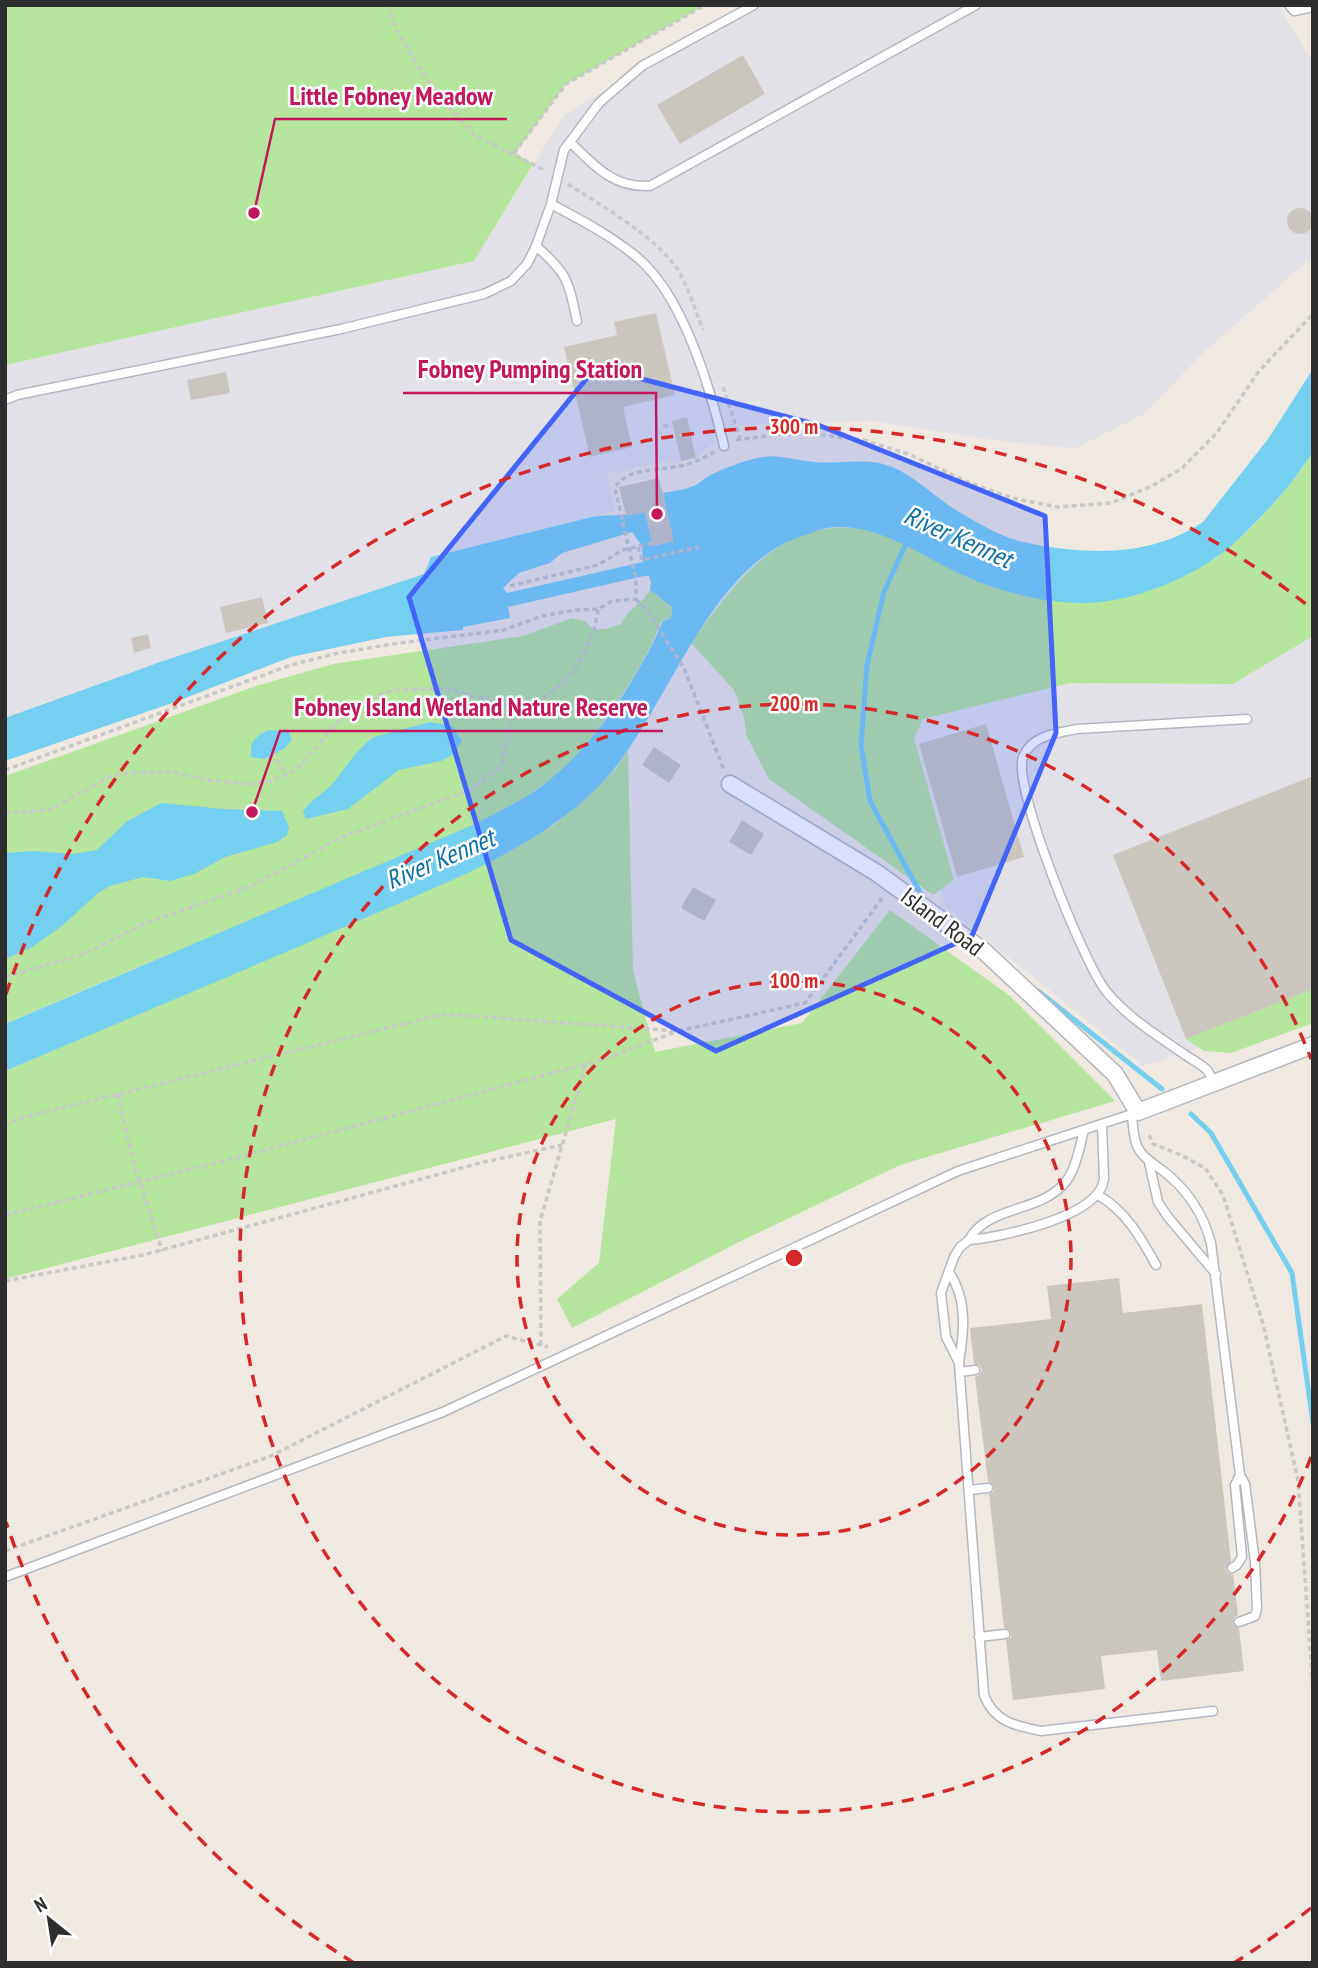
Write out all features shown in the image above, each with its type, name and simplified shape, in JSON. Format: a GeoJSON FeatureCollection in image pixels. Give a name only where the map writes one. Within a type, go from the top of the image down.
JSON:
{"type":"FeatureCollection","features":[{"type":"Feature","properties":{"kind":"street","name":"Island Road"},"geometry":{"type":"LineString","coordinates":[[730,784],[891,884],[985,952],[1115,1074],[1135,1113]]}},
{"type":"Feature","properties":{"kind":"street"},"geometry":{"type":"LineString","coordinates":[[1135,1113],[1313,1045]]}},
{"type":"Feature","properties":{"kind":"lane"},"geometry":{"type":"LineString","coordinates":[[5,400],[17,395],[341,329],[484,294],[511,281],[527,264],[536,247],[551,204],[564,150],[599,103],[642,66],[754,5]]}},
{"type":"Feature","properties":{"kind":"lane"},"geometry":{"type":"LineString","coordinates":[[570,142],[617,181],[632,187],[649,186],[976,5]]}},
{"type":"Feature","properties":{"kind":"lane"},"geometry":{"type":"LineString","coordinates":[[1289,5],[1294,11],[1313,7]]}},
{"type":"Feature","properties":{"kind":"lane"},"geometry":{"type":"LineString","coordinates":[[551,204],[600,230],[636,255],[663,287],[682,319],[699,360],[724,446]]}},
{"type":"Feature","properties":{"kind":"lane"},"geometry":{"type":"LineString","coordinates":[[536,247],[558,266],[569,284],[577,321]]}},
{"type":"Feature","properties":{"kind":"lane"},"geometry":{"type":"LineString","coordinates":[[1215,1084],[1208,1071],[1136,1020],[1107,992],[1096,976],[1076,936],[1044,849],[1023,785],[1021,768],[1028,748],[1045,736],[1055,733],[1077,729],[1247,719]]}},
{"type":"Feature","properties":{"kind":"lane"},"geometry":{"type":"LineString","coordinates":[[5,1577],[443,1412],[958,1171],[1135,1113],[1135,1141],[1138,1149],[1149,1162],[1182,1188],[1195,1204],[1207,1227],[1217,1275],[1240,1475],[1245,1484],[1254,1549],[1257,1609],[1255,1616],[1238,1622]]}},
{"type":"Feature","properties":{"kind":"lane"},"geometry":{"type":"LineString","coordinates":[[969,1240],[998,1237],[1064,1216],[1085,1206],[1098,1195],[1104,1179],[1102,1125]]}},
{"type":"Feature","properties":{"kind":"lane"},"geometry":{"type":"LineString","coordinates":[[959,1367],[946,1336],[941,1293],[954,1257],[974,1231],[990,1220],[1036,1202],[1062,1186],[1073,1167],[1084,1130]]}},
{"type":"Feature","properties":{"kind":"lane"},"geometry":{"type":"LineString","coordinates":[[1149,1162],[1158,1202],[1217,1275]]}},
{"type":"Feature","properties":{"kind":"lane"},"geometry":{"type":"LineString","coordinates":[[1098,1195],[1129,1221],[1156,1265]]}},
{"type":"Feature","properties":{"kind":"lane"},"geometry":{"type":"LineString","coordinates":[[949,1272],[959,1290],[965,1327],[959,1367],[979,1637],[987,1704],[1002,1720],[1014,1726],[1041,1731],[1213,1711]]}},
{"type":"Feature","properties":{"kind":"lane"},"geometry":{"type":"LineString","coordinates":[[959,1367],[975,1370]]}},
{"type":"Feature","properties":{"kind":"lane"},"geometry":{"type":"LineString","coordinates":[[1232,1568],[1242,1557],[1235,1485],[1240,1475]]}},
{"type":"Feature","properties":{"kind":"lane"},"geometry":{"type":"LineString","coordinates":[[969,1490],[988,1488]]}},
{"type":"Feature","properties":{"kind":"lane"},"geometry":{"type":"LineString","coordinates":[[979,1637],[1005,1634]]}},
{"type":"Feature","properties":{"kind":"path"},"geometry":{"type":"LineString","coordinates":[[388,5],[396,30],[435,91],[473,134],[514,153],[596,201],[665,253]]}},
{"type":"Feature","properties":{"kind":"path"},"geometry":{"type":"LineString","coordinates":[[514,153],[566,84],[705,5]]}},
{"type":"Feature","properties":{"kind":"path"},"geometry":{"type":"LineString","coordinates":[[730,784],[684,668],[650,615],[636,599],[636,579],[615,488],[620,480],[662,468],[686,465],[740,438],[782,434],[822,435],[864,440],[908,454],[970,483],[1012,498],[1058,507],[1111,503],[1152,486],[1181,469],[1216,434],[1259,371],[1313,314]]}},
{"type":"Feature","properties":{"kind":"path"},"geometry":{"type":"LineString","coordinates":[[663,426],[670,425]]}},
{"type":"Feature","properties":{"kind":"path"},"geometry":{"type":"LineString","coordinates":[[510,586],[598,565],[629,549],[652,543]]}},
{"type":"Feature","properties":{"kind":"path"},"geometry":{"type":"LineString","coordinates":[[640,546],[642,560],[699,547]]}},
{"type":"Feature","properties":{"kind":"path"},"geometry":{"type":"LineString","coordinates":[[5,770],[291,665],[392,644],[504,630],[542,617],[576,610],[598,609],[612,601],[636,599]]}},
{"type":"Feature","properties":{"kind":"path"},"geometry":{"type":"LineString","coordinates":[[5,813],[49,810],[111,776],[173,772],[250,784],[271,781],[296,769],[340,720],[371,698],[394,690],[448,689],[517,708],[552,692],[579,664],[596,629],[598,609]]}},
{"type":"Feature","properties":{"kind":"path"},"geometry":{"type":"LineString","coordinates":[[5,977],[83,954],[148,922],[252,886],[342,837],[472,789],[502,765],[508,731],[517,708]]}},
{"type":"Feature","properties":{"kind":"path"},"geometry":{"type":"LineString","coordinates":[[272,752],[285,775]]}},
{"type":"Feature","properties":{"kind":"path"},"geometry":{"type":"LineString","coordinates":[[5,1215],[586,1064],[678,1031],[805,1003],[867,921],[891,884]]}},
{"type":"Feature","properties":{"kind":"path"},"geometry":{"type":"LineString","coordinates":[[5,1126],[17,1119],[444,1014],[678,1031]]}},
{"type":"Feature","properties":{"kind":"path"},"geometry":{"type":"LineString","coordinates":[[5,1551],[271,1456],[506,1336],[541,1345],[540,1221],[586,1064]]}},
{"type":"Feature","properties":{"kind":"path"},"geometry":{"type":"LineString","coordinates":[[118,1094],[136,1174],[162,1251]]}},
{"type":"Feature","properties":{"kind":"path"},"geometry":{"type":"LineString","coordinates":[[1135,1113],[1153,1144],[1205,1168],[1223,1195],[1262,1324],[1298,1480],[1313,1689]]}},
{"type":"Feature","properties":{"kind":"path"},"geometry":{"type":"LineString","coordinates":[[5,1281],[162,1251],[480,1163],[562,1145]]}},
{"type":"Feature","properties":{"kind":"highlighted area"},"geometry":{"type":"Polygon","coordinates":[[[596,367],[818,425],[1045,516],[1056,733],[972,936],[716,1051],[511,940],[409,597],[596,367]]]}},
{"type":"Feature","properties":{"kind":"shaded area"},"geometry":{"type":"Polygon","coordinates":[[[750,5],[1278,5],[1313,63],[1313,256],[1203,353],[1144,414],[1076,448],[1006,442],[873,421],[734,425],[696,458],[676,462],[675,459],[607,474],[615,511],[432,557],[424,574],[163,661],[5,718],[5,365],[474,261],[564,115],[750,5]]]}},
{"type":"Feature","properties":{"kind":"shaded area"},"geometry":{"type":"Polygon","coordinates":[[[1313,632],[1313,1010],[1143,1066],[945,906],[891,726],[1069,683],[1233,684],[1313,632]]]}},
{"type":"Feature","properties":{"kind":"green space"},"geometry":{"type":"Polygon","coordinates":[[[5,5],[705,5],[566,84],[515,153],[533,164],[474,261],[5,365],[5,5]]]}},
{"type":"Feature","properties":{"kind":"green space"},"geometry":{"type":"Polygon","coordinates":[[[1313,452],[1313,636],[1233,684],[1070,683],[923,719],[914,738],[954,880],[933,895],[769,779],[746,735],[744,717],[734,690],[691,643],[723,600],[759,562],[780,546],[802,535],[828,529],[864,529],[917,551],[1215,559],[1268,509],[1292,482],[1313,452]]]}},
{"type":"Feature","properties":{"kind":"green space"},"geometry":{"type":"Polygon","coordinates":[[[650,590],[672,607],[671,618],[662,621],[642,662],[599,728],[567,765],[527,796],[450,837],[5,1024],[5,776],[256,686],[333,664],[523,636],[572,618],[585,621],[593,629],[605,629],[621,624],[650,590]]]}},
{"type":"Feature","properties":{"kind":"green space"},"geometry":{"type":"Polygon","coordinates":[[[628,750],[633,971],[655,1052],[802,1023],[890,910],[1010,996],[1115,1101],[900,1165],[741,1241],[572,1328],[557,1299],[599,1263],[616,1119],[5,1279],[5,1071],[438,885],[554,825],[594,791],[616,768],[628,750]]]}},
{"type":"Feature","properties":{"kind":"green space"},"geometry":{"type":"Polygon","coordinates":[[[1313,989],[1313,1023],[1231,1053],[1204,1051],[1186,1039],[1313,989]]]}},
{"type":"Feature","properties":{"kind":"water","name":"River Kennet"},"geometry":{"type":"Polygon","coordinates":[[[1313,369],[1312,452],[1290,485],[1243,535],[1211,561],[1149,591],[1127,597],[1086,603],[1039,599],[979,582],[898,542],[863,529],[826,528],[802,536],[767,554],[738,580],[688,649],[621,760],[596,789],[544,830],[516,848],[456,878],[5,1071],[5,1024],[475,824],[535,791],[569,762],[601,726],[643,662],[663,621],[671,618],[672,607],[650,590],[649,576],[644,576],[508,607],[510,618],[463,627],[463,630],[386,637],[291,657],[175,702],[5,761],[5,718],[163,661],[424,574],[431,557],[592,517],[645,512],[653,546],[673,541],[663,493],[694,486],[718,471],[756,458],[775,456],[815,462],[863,461],[890,466],[956,510],[1006,537],[1046,546],[1093,551],[1139,548],[1183,534],[1203,522],[1268,439],[1313,369]],[[632,532],[562,553],[550,563],[519,573],[503,588],[507,593],[643,562],[642,546],[632,532]]]}},
{"type":"Feature","properties":{"kind":"water"},"geometry":{"type":"Polygon","coordinates":[[[430,722],[452,726],[462,741],[451,756],[441,761],[399,770],[348,809],[306,819],[303,812],[306,807],[330,786],[357,752],[374,737],[430,722]]]}},
{"type":"Feature","properties":{"kind":"water"},"geometry":{"type":"Polygon","coordinates":[[[268,730],[289,732],[292,740],[284,749],[264,759],[251,757],[254,740],[268,730]]]}},
{"type":"Feature","properties":{"kind":"water"},"geometry":{"type":"Polygon","coordinates":[[[161,803],[282,811],[289,827],[287,835],[277,842],[225,857],[194,874],[170,881],[143,877],[110,886],[32,947],[5,959],[5,853],[33,851],[73,854],[97,850],[126,822],[161,803]]]}},
{"type":"Feature","properties":{"kind":"building"},"geometry":{"type":"Polygon","coordinates":[[[743,55],[765,94],[680,144],[657,105],[743,55]]]}},
{"type":"Feature","properties":{"kind":"building"},"geometry":{"type":"Polygon","coordinates":[[[1300,208],[1309,212],[1313,221],[1309,230],[1300,234],[1291,230],[1287,221],[1291,212],[1300,208]]]}},
{"type":"Feature","properties":{"kind":"building"},"geometry":{"type":"Polygon","coordinates":[[[656,313],[675,395],[623,407],[632,447],[590,457],[564,347],[617,335],[614,322],[656,313]]]}},
{"type":"Feature","properties":{"kind":"building"},"geometry":{"type":"Polygon","coordinates":[[[226,372],[230,393],[191,400],[187,380],[226,372]]]}},
{"type":"Feature","properties":{"kind":"building"},"geometry":{"type":"Polygon","coordinates":[[[687,417],[696,458],[681,461],[672,421],[687,417]]]}},
{"type":"Feature","properties":{"kind":"building"},"geometry":{"type":"Polygon","coordinates":[[[659,478],[674,541],[653,546],[645,512],[626,516],[619,487],[659,478]]]}},
{"type":"Feature","properties":{"kind":"building"},"geometry":{"type":"Polygon","coordinates":[[[262,597],[268,623],[226,633],[220,607],[262,597]]]}},
{"type":"Feature","properties":{"kind":"building"},"geometry":{"type":"Polygon","coordinates":[[[148,634],[151,648],[134,653],[131,638],[148,634]]]}},
{"type":"Feature","properties":{"kind":"building"},"geometry":{"type":"Polygon","coordinates":[[[986,724],[1024,857],[957,877],[919,744],[986,724]]]}},
{"type":"Feature","properties":{"kind":"building"},"geometry":{"type":"Polygon","coordinates":[[[654,747],[681,765],[669,783],[642,765],[654,747]]]}},
{"type":"Feature","properties":{"kind":"building"},"geometry":{"type":"Polygon","coordinates":[[[1313,776],[1313,989],[1186,1039],[1113,855],[1313,776]]]}},
{"type":"Feature","properties":{"kind":"building"},"geometry":{"type":"Polygon","coordinates":[[[742,820],[764,834],[751,855],[729,842],[742,820]]]}},
{"type":"Feature","properties":{"kind":"building"},"geometry":{"type":"Polygon","coordinates":[[[693,887],[716,900],[704,921],[681,908],[693,887]]]}},
{"type":"Feature","properties":{"kind":"building"},"geometry":{"type":"Polygon","coordinates":[[[1119,1278],[1123,1313],[1202,1304],[1231,1561],[1226,1569],[1233,1574],[1238,1615],[1233,1624],[1239,1628],[1244,1671],[1161,1681],[1157,1650],[1101,1656],[1105,1689],[1013,1700],[1006,1640],[1011,1637],[1011,1633],[1004,1627],[989,1494],[994,1491],[994,1487],[988,1481],[975,1377],[982,1370],[974,1364],[970,1328],[1051,1319],[1047,1286],[1119,1278]]]}},
{"type":"Feature","properties":{"kind":"waterway","name":"River Kennet"},"geometry":{"type":"LineString","coordinates":[[908,539],[884,592],[867,665],[861,745],[870,801],[924,900]]}},
{"type":"Feature","properties":{"kind":"waterway"},"geometry":{"type":"LineString","coordinates":[[1038,991],[1162,1089]]}},
{"type":"Feature","properties":{"kind":"waterway"},"geometry":{"type":"LineString","coordinates":[[1191,1114],[1211,1133],[1292,1273],[1313,1423]]}},
{"type":"Feature","properties":{"kind":"place","name":"Little Fobney Meadow"},"geometry":{"type":"Point","coordinates":[254,213]}},
{"type":"Feature","properties":{"kind":"place","name":"Fobney Pumping Station"},"geometry":{"type":"Point","coordinates":[657,514]}},
{"type":"Feature","properties":{"kind":"place","name":"Fobney Island Wetland Nature Reserve"},"geometry":{"type":"Point","coordinates":[252,812]}}]}
